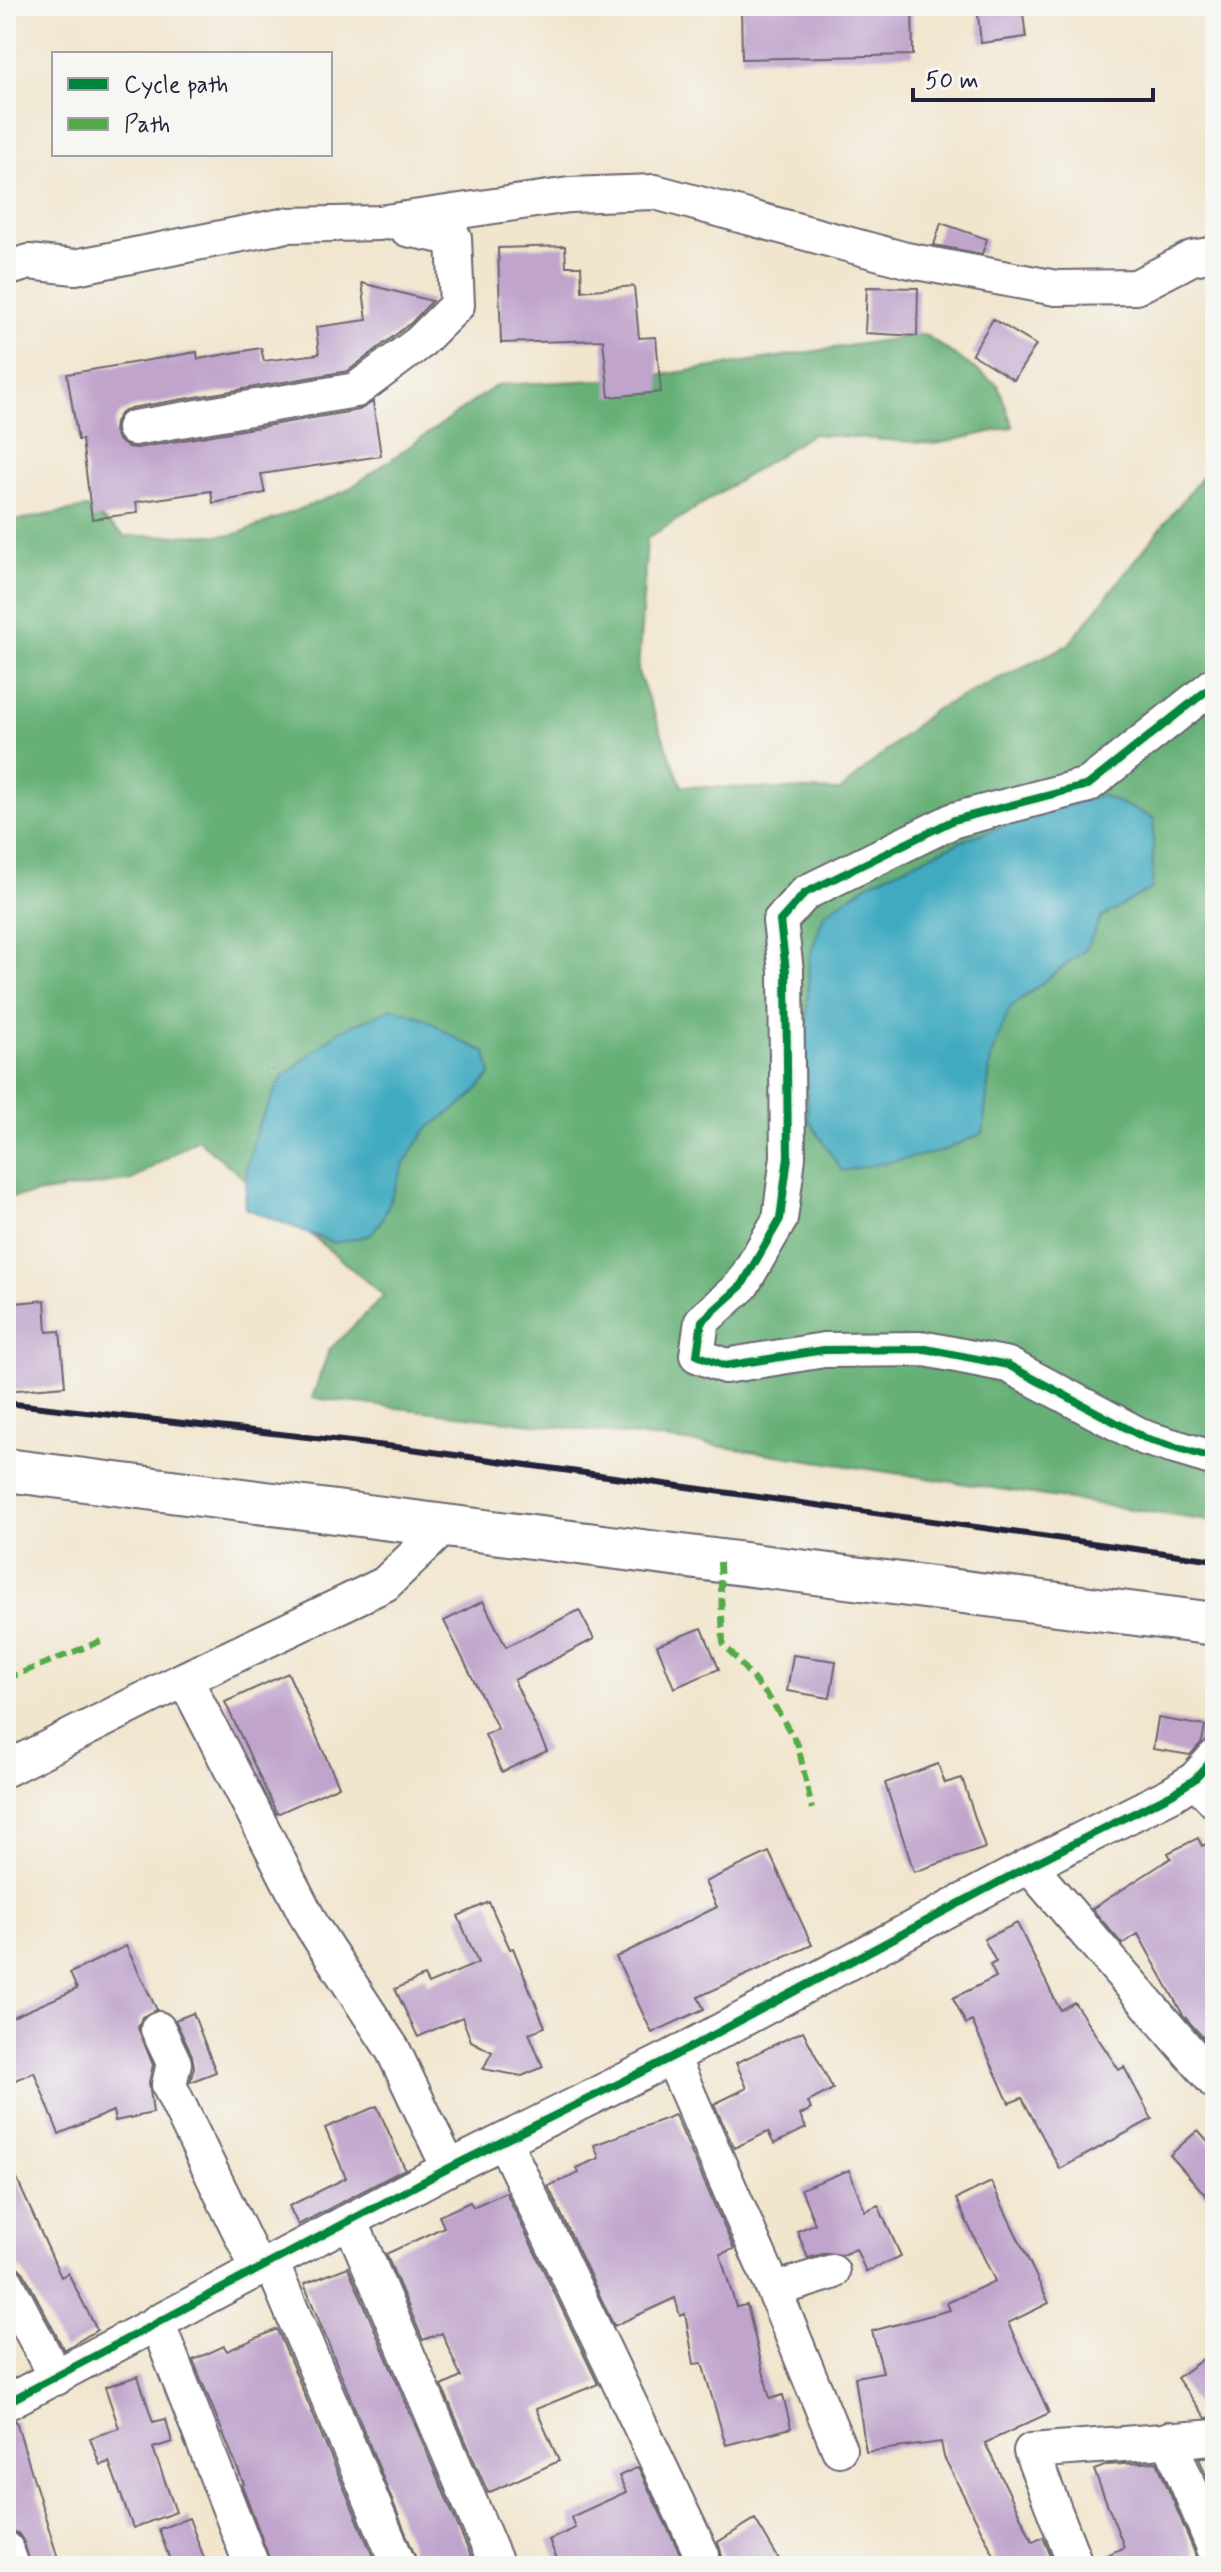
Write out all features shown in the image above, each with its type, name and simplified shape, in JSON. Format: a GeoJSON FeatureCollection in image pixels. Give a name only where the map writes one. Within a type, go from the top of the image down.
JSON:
{"type":"FeatureCollection","features":[{"type":"Feature","properties":{"kind":"street"},"geometry":{"type":"LineString","coordinates":[[6,269],[29,262],[75,267],[287,225],[379,223],[569,195],[655,192],[906,260],[1056,288],[1136,287],[1192,258],[1215,254]]}},
{"type":"Feature","properties":{"kind":"street"},"geometry":{"type":"LineString","coordinates":[[134,428],[356,390],[419,343],[457,305],[454,238],[379,223]]}},
{"type":"Feature","properties":{"kind":"street"},"geometry":{"type":"LineString","coordinates":[[1215,684],[1088,785],[954,820],[805,893],[780,921],[786,971],[788,1157],[780,1219],[742,1285],[702,1321],[697,1355],[725,1366],[824,1350],[926,1349],[1008,1365],[1145,1438],[1215,1459]]}},
{"type":"Feature","properties":{"kind":"street"},"geometry":{"type":"LineString","coordinates":[[6,1470],[1215,1624]]}},
{"type":"Feature","properties":{"kind":"street"},"geometry":{"type":"LineString","coordinates":[[6,1769],[385,1584],[444,1527]]}},
{"type":"Feature","properties":{"kind":"street"},"geometry":{"type":"LineString","coordinates":[[185,1679],[312,1926],[393,2050],[449,2168]]}},
{"type":"Feature","properties":{"kind":"street"},"geometry":{"type":"LineString","coordinates":[[6,2403],[449,2168],[672,2057],[1029,1866],[1208,1779]]}},
{"type":"Feature","properties":{"kind":"street"},"geometry":{"type":"LineString","coordinates":[[1029,1866],[1214,2080]]}},
{"type":"Feature","properties":{"kind":"street"},"geometry":{"type":"LineString","coordinates":[[158,2029],[174,2063],[169,2085],[264,2266],[399,2566]]}},
{"type":"Feature","properties":{"kind":"street"},"geometry":{"type":"LineString","coordinates":[[672,2057],[774,2290],[839,2449]]}},
{"type":"Feature","properties":{"kind":"street"},"geometry":{"type":"LineString","coordinates":[[504,2141],[702,2555]]}},
{"type":"Feature","properties":{"kind":"street"},"geometry":{"type":"LineString","coordinates":[[351,2222],[497,2566]]}},
{"type":"Feature","properties":{"kind":"street"},"geometry":{"type":"LineString","coordinates":[[774,2290],[832,2272]]}},
{"type":"Feature","properties":{"kind":"street"},"geometry":{"type":"LineString","coordinates":[[6,2282],[56,2378]]}},
{"type":"Feature","properties":{"kind":"street"},"geometry":{"type":"LineString","coordinates":[[157,2322],[252,2566]]}},
{"type":"Feature","properties":{"kind":"street"},"geometry":{"type":"LineString","coordinates":[[1076,2566],[1031,2451],[1215,2437]]}},
{"type":"Feature","properties":{"kind":"street"},"geometry":{"type":"LineString","coordinates":[[1169,2439],[1215,2550]]}},
{"type":"Feature","properties":{"kind":"street"},"geometry":{"type":"LineString","coordinates":[[6,2549],[12,2566]]}},
{"type":"Feature","properties":{"kind":"green space"},"geometry":{"type":"Polygon","coordinates":[[[924,334],[998,385],[1013,427],[936,444],[812,434],[647,539],[638,672],[682,786],[840,791],[932,711],[1068,645],[1215,460],[1215,1522],[704,1444],[312,1398],[329,1350],[384,1296],[197,1139],[132,1180],[6,1198],[6,522],[87,508],[125,536],[234,535],[346,491],[497,385],[643,378],[924,334]]]}},
{"type":"Feature","properties":{"kind":"water"},"geometry":{"type":"Polygon","coordinates":[[[1101,795],[1154,818],[1152,888],[1101,918],[1086,949],[1010,1008],[991,1057],[983,1133],[940,1152],[842,1171],[808,1119],[806,1049],[809,959],[824,914],[873,881],[971,837],[1101,795]]]}},
{"type":"Feature","properties":{"kind":"water"},"geometry":{"type":"Polygon","coordinates":[[[393,1008],[424,1018],[486,1052],[491,1075],[467,1101],[427,1129],[405,1162],[384,1216],[371,1235],[334,1243],[245,1208],[247,1166],[258,1125],[282,1078],[339,1031],[393,1008]]]}},
{"type":"Feature","properties":{"kind":"building"},"geometry":{"type":"Polygon","coordinates":[[[741,6],[912,6],[913,55],[742,59],[741,6]]]}},
{"type":"Feature","properties":{"kind":"building"},"geometry":{"type":"Polygon","coordinates":[[[977,6],[1022,6],[1026,37],[981,43],[977,6]]]}},
{"type":"Feature","properties":{"kind":"building"},"geometry":{"type":"Polygon","coordinates":[[[941,223],[987,239],[982,254],[934,245],[941,223]]]}},
{"type":"Feature","properties":{"kind":"building"},"geometry":{"type":"Polygon","coordinates":[[[565,246],[566,266],[581,266],[582,291],[634,286],[639,338],[656,337],[661,392],[609,397],[603,340],[501,343],[498,248],[565,246]]]}},
{"type":"Feature","properties":{"kind":"building"},"geometry":{"type":"Polygon","coordinates":[[[362,283],[432,301],[411,323],[348,371],[131,408],[121,413],[114,431],[119,441],[137,448],[359,410],[373,402],[381,456],[261,474],[265,493],[213,503],[211,491],[136,502],[138,513],[92,519],[82,440],[78,440],[67,374],[197,352],[198,359],[261,348],[264,361],[319,354],[316,327],[367,320],[362,283]]]}},
{"type":"Feature","properties":{"kind":"building"},"geometry":{"type":"Polygon","coordinates":[[[867,287],[918,288],[917,336],[865,333],[867,287]]]}},
{"type":"Feature","properties":{"kind":"building"},"geometry":{"type":"Polygon","coordinates":[[[993,319],[1036,345],[1014,380],[972,354],[993,319]]]}},
{"type":"Feature","properties":{"kind":"building"},"geometry":{"type":"Polygon","coordinates":[[[45,1300],[47,1332],[60,1331],[65,1386],[6,1391],[6,1304],[45,1300]]]}},
{"type":"Feature","properties":{"kind":"building"},"geometry":{"type":"Polygon","coordinates":[[[483,1601],[506,1647],[579,1610],[594,1639],[514,1680],[547,1751],[502,1772],[485,1735],[498,1729],[444,1621],[483,1601]]]}},
{"type":"Feature","properties":{"kind":"building"},"geometry":{"type":"Polygon","coordinates":[[[702,1628],[719,1669],[674,1688],[657,1645],[702,1628]]]}},
{"type":"Feature","properties":{"kind":"building"},"geometry":{"type":"Polygon","coordinates":[[[793,1655],[836,1661],[830,1698],[787,1691],[793,1655]]]}},
{"type":"Feature","properties":{"kind":"building"},"geometry":{"type":"Polygon","coordinates":[[[288,1673],[339,1786],[277,1814],[225,1702],[288,1673]]]}},
{"type":"Feature","properties":{"kind":"building"},"geometry":{"type":"Polygon","coordinates":[[[1158,1718],[1205,1726],[1202,1742],[1190,1755],[1153,1749],[1158,1718]]]}},
{"type":"Feature","properties":{"kind":"building"},"geometry":{"type":"Polygon","coordinates":[[[938,1764],[945,1783],[962,1778],[985,1848],[914,1872],[885,1783],[938,1764]]]}},
{"type":"Feature","properties":{"kind":"building"},"geometry":{"type":"Polygon","coordinates":[[[1198,1838],[1202,1846],[1215,1840],[1215,2051],[1183,2015],[1138,1934],[1122,1944],[1092,1909],[1171,1858],[1168,1853],[1198,1838]]]}},
{"type":"Feature","properties":{"kind":"building"},"geometry":{"type":"Polygon","coordinates":[[[769,1852],[812,1945],[698,1997],[704,2009],[652,2033],[616,1957],[717,1907],[705,1882],[769,1852]]]}},
{"type":"Feature","properties":{"kind":"building"},"geometry":{"type":"Polygon","coordinates":[[[489,1902],[510,1949],[513,1948],[545,2027],[529,2033],[543,2067],[522,2076],[483,2069],[492,2052],[471,2041],[462,2017],[418,2037],[395,1989],[424,1976],[428,1984],[478,1963],[458,1916],[489,1902]]]}},
{"type":"Feature","properties":{"kind":"building"},"geometry":{"type":"Polygon","coordinates":[[[1017,1923],[1060,2010],[1074,2002],[1119,2070],[1124,2067],[1152,2119],[1060,2169],[1022,2098],[1009,2103],[972,2021],[966,2024],[953,1998],[996,1977],[990,1965],[996,1962],[984,1939],[1017,1923]]]}},
{"type":"Feature","properties":{"kind":"building"},"geometry":{"type":"Polygon","coordinates":[[[126,1946],[157,2010],[142,2017],[138,2028],[153,2065],[149,2082],[153,2113],[115,2121],[113,2111],[59,2134],[34,2072],[6,2084],[6,2020],[77,1989],[70,1973],[126,1946]]]}},
{"type":"Feature","properties":{"kind":"building"},"geometry":{"type":"Polygon","coordinates":[[[193,2013],[216,2072],[190,2082],[194,2067],[192,2055],[175,2020],[193,2013]]]}},
{"type":"Feature","properties":{"kind":"building"},"geometry":{"type":"Polygon","coordinates":[[[803,2031],[833,2089],[808,2102],[811,2109],[800,2115],[806,2128],[774,2144],[768,2132],[734,2148],[714,2104],[747,2088],[736,2063],[803,2031]]]}},
{"type":"Feature","properties":{"kind":"building"},"geometry":{"type":"Polygon","coordinates":[[[377,2106],[405,2169],[298,2225],[289,2206],[346,2178],[325,2128],[377,2106]]]}},
{"type":"Feature","properties":{"kind":"building"},"geometry":{"type":"Polygon","coordinates":[[[675,2115],[734,2249],[720,2254],[736,2307],[747,2305],[770,2399],[783,2395],[791,2428],[726,2445],[702,2363],[694,2364],[685,2314],[680,2316],[675,2298],[614,2326],[548,2186],[579,2173],[576,2168],[599,2158],[594,2145],[675,2115]]]}},
{"type":"Feature","properties":{"kind":"building"},"geometry":{"type":"Polygon","coordinates":[[[1198,2130],[1215,2149],[1215,2206],[1170,2155],[1198,2130]]]}},
{"type":"Feature","properties":{"kind":"building"},"geometry":{"type":"Polygon","coordinates":[[[6,2155],[61,2277],[68,2273],[97,2330],[64,2350],[24,2273],[16,2265],[6,2262],[6,2155]]]}},
{"type":"Feature","properties":{"kind":"building"},"geometry":{"type":"Polygon","coordinates":[[[849,2170],[865,2211],[878,2205],[901,2256],[866,2272],[856,2249],[842,2255],[827,2253],[808,2258],[797,2231],[815,2224],[801,2189],[849,2170]]]}},
{"type":"Feature","properties":{"kind":"building"},"geometry":{"type":"Polygon","coordinates":[[[991,2182],[1049,2303],[1008,2323],[1049,2413],[985,2443],[1033,2542],[1043,2537],[1055,2566],[982,2566],[996,2559],[944,2457],[941,2442],[866,2452],[855,2377],[883,2372],[872,2331],[950,2310],[947,2303],[995,2281],[956,2199],[991,2182]]]}},
{"type":"Feature","properties":{"kind":"building"},"geometry":{"type":"Polygon","coordinates":[[[506,2192],[598,2384],[536,2409],[559,2461],[488,2493],[442,2386],[461,2377],[442,2333],[423,2340],[386,2254],[444,2227],[439,2216],[470,2202],[473,2207],[506,2192]]]}},
{"type":"Feature","properties":{"kind":"building"},"geometry":{"type":"Polygon","coordinates":[[[348,2267],[475,2566],[419,2566],[304,2284],[348,2267]]]}},
{"type":"Feature","properties":{"kind":"building"},"geometry":{"type":"Polygon","coordinates":[[[277,2329],[377,2566],[272,2566],[244,2484],[193,2360],[224,2346],[227,2351],[277,2329]]]}},
{"type":"Feature","properties":{"kind":"building"},"geometry":{"type":"Polygon","coordinates":[[[1215,2350],[1215,2417],[1206,2418],[1177,2378],[1215,2350]]]}},
{"type":"Feature","properties":{"kind":"building"},"geometry":{"type":"Polygon","coordinates":[[[138,2376],[153,2422],[166,2419],[172,2442],[153,2448],[176,2512],[133,2528],[109,2462],[100,2465],[90,2438],[119,2428],[105,2387],[138,2376]]]}},
{"type":"Feature","properties":{"kind":"building"},"geometry":{"type":"Polygon","coordinates":[[[16,2421],[59,2562],[45,2566],[31,2566],[24,2542],[18,2533],[6,2527],[6,2423],[16,2421]]]}},
{"type":"Feature","properties":{"kind":"building"},"geometry":{"type":"Polygon","coordinates":[[[1215,2457],[1215,2498],[1199,2458],[1215,2457]]]}},
{"type":"Feature","properties":{"kind":"building"},"geometry":{"type":"Polygon","coordinates":[[[1157,2462],[1203,2566],[1096,2566],[1095,2561],[1124,2547],[1094,2470],[1107,2465],[1157,2462]]]}},
{"type":"Feature","properties":{"kind":"building"},"geometry":{"type":"Polygon","coordinates":[[[638,2467],[686,2566],[560,2566],[549,2540],[575,2528],[571,2517],[626,2492],[619,2476],[638,2467]]]}},
{"type":"Feature","properties":{"kind":"building"},"geometry":{"type":"Polygon","coordinates":[[[189,2518],[207,2566],[172,2566],[159,2529],[189,2518]]]}},
{"type":"Feature","properties":{"kind":"building"},"geometry":{"type":"Polygon","coordinates":[[[755,2519],[783,2566],[719,2566],[722,2556],[718,2542],[755,2519]]]}},
{"type":"Feature","properties":{"kind":"railway"},"geometry":{"type":"LineString","coordinates":[[6,1403],[404,1448],[1215,1560]]}},
{"type":"Feature","properties":{"kind":"marked path"},"geometry":{"type":"LineString","coordinates":[[720,1562],[723,1643],[771,1700],[798,1745],[812,1809]]}},
{"type":"Feature","properties":{"kind":"marked path"},"geometry":{"type":"LineString","coordinates":[[6,1679],[101,1641]]}},
{"type":"Feature","properties":{"kind":"cycle path"},"geometry":{"type":"LineString","coordinates":[[1215,684],[1088,785],[954,820],[805,893],[780,921],[786,971],[788,1157],[780,1219],[742,1285],[702,1321],[697,1355],[725,1366],[824,1350],[926,1349],[1008,1365],[1145,1438],[1215,1459]]}},
{"type":"Feature","properties":{"kind":"cycle path"},"geometry":{"type":"LineString","coordinates":[[6,2403],[449,2168],[672,2057],[1029,1866],[1172,1794],[1195,1779],[1215,1757]]}}]}
